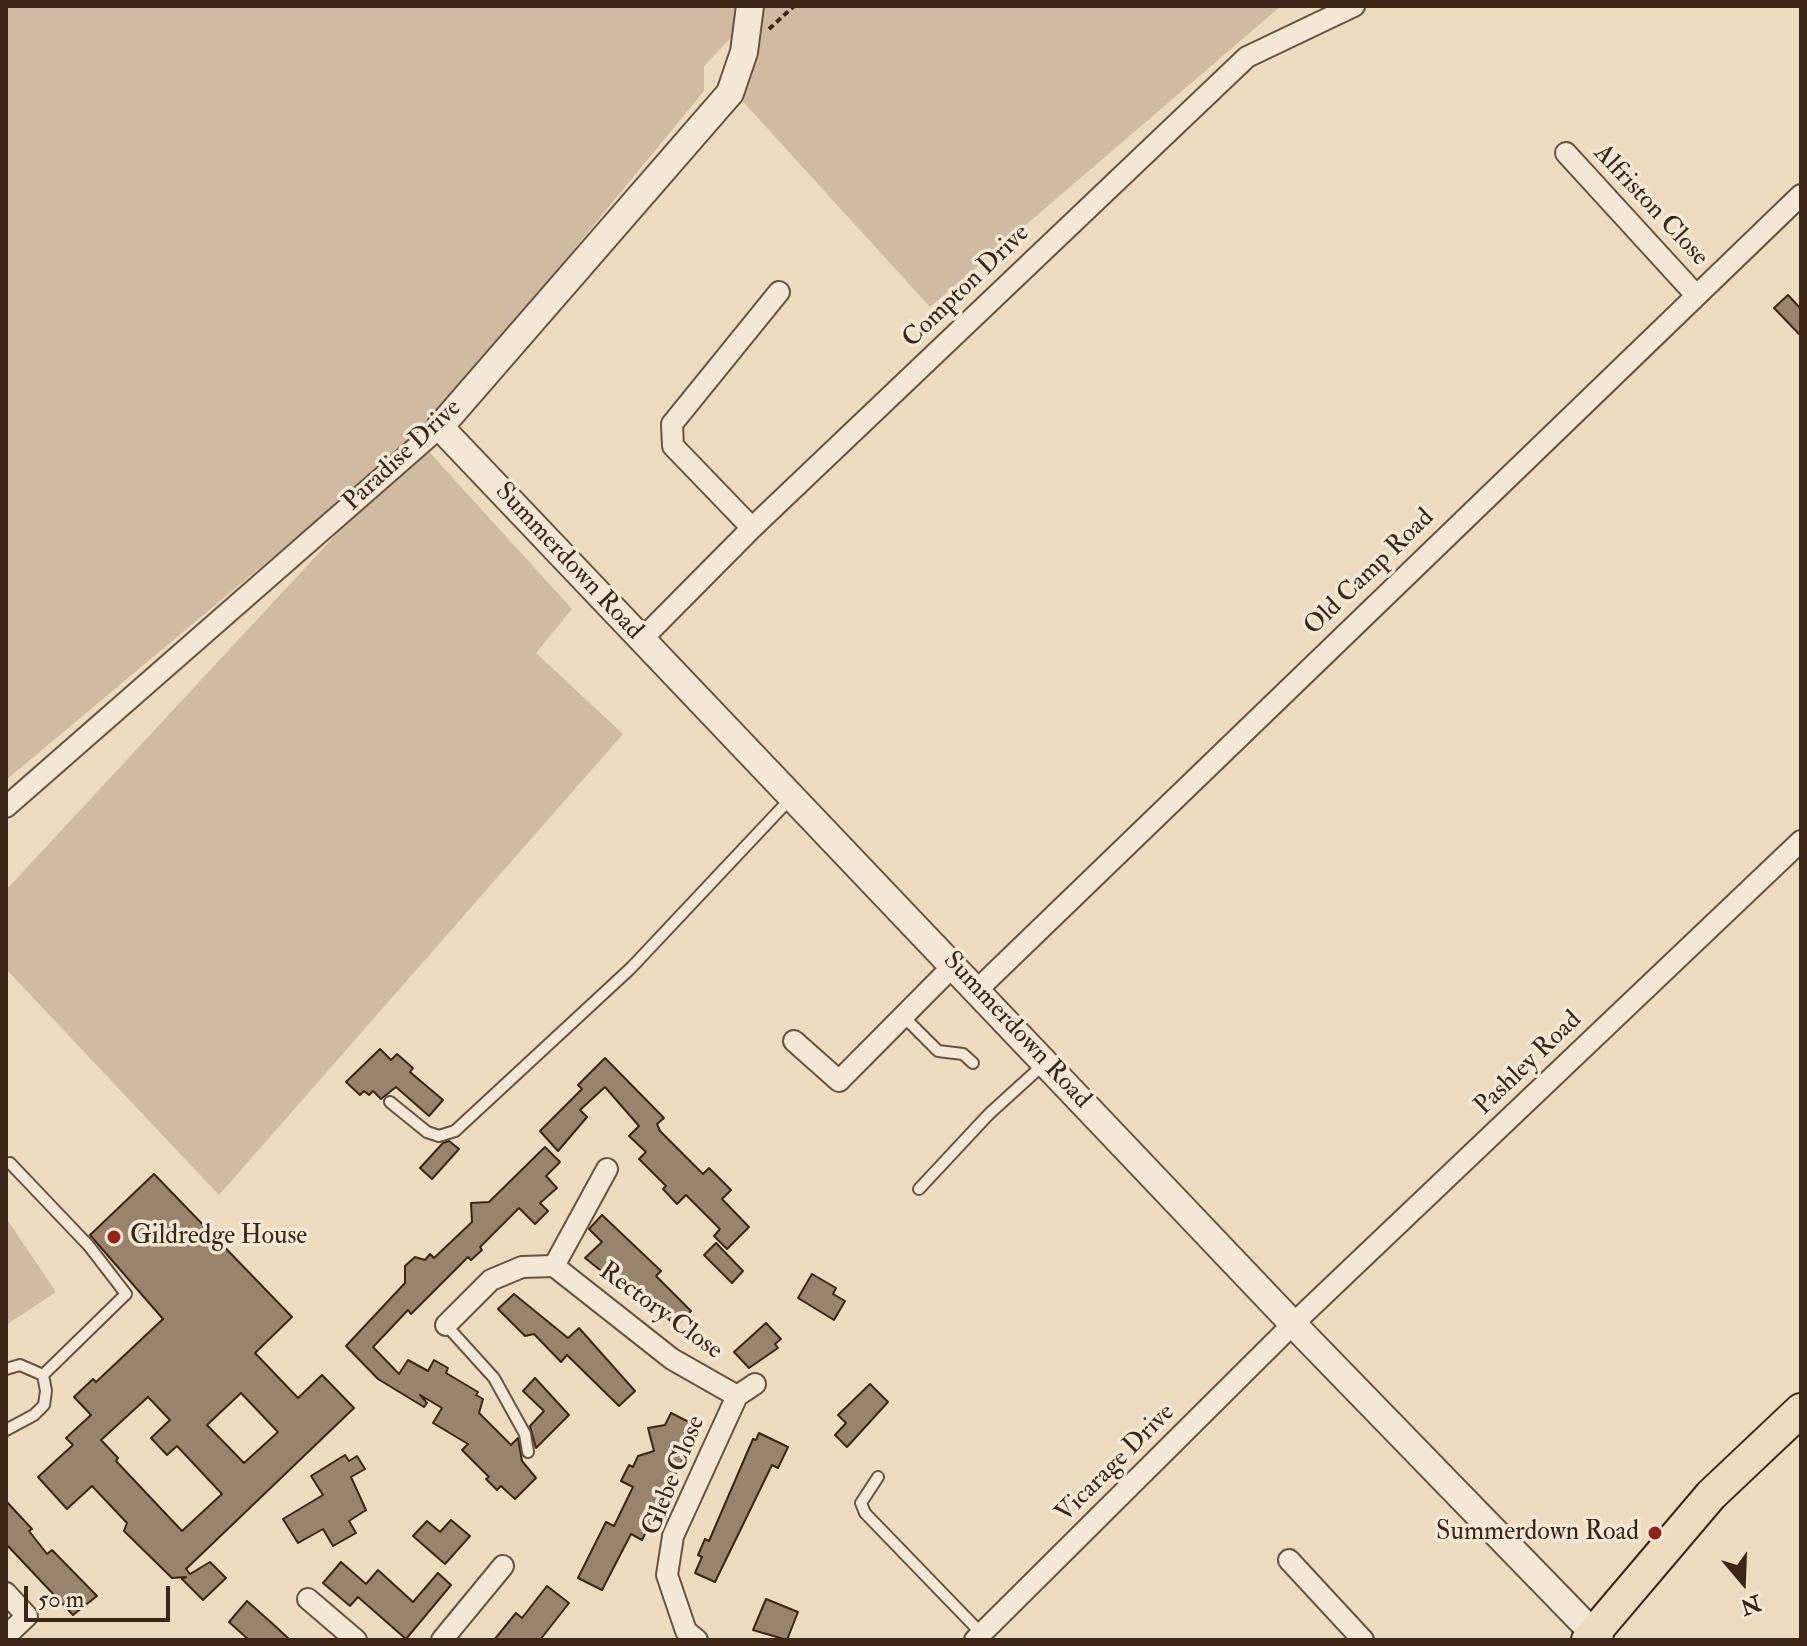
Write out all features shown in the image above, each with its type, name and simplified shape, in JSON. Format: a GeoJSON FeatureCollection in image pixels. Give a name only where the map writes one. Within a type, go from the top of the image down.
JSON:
{"type":"FeatureCollection","features":[{"type":"Feature","properties":{"kind":"main road"},"geometry":{"type":"LineString","coordinates":[[1594,1638],[1711,1495],[1801,1410]]}},
{"type":"Feature","properties":{"kind":"street","name":"Paradise Drive"},"geometry":{"type":"LineString","coordinates":[[6,807],[440,427],[730,93],[744,52],[750,6]]}},
{"type":"Feature","properties":{"kind":"street","name":"Compton Drive"},"geometry":{"type":"LineString","coordinates":[[641,640],[752,528],[1247,57],[1354,6]]}},
{"type":"Feature","properties":{"kind":"street","name":"Alfriston Close"},"geometry":{"type":"LineString","coordinates":[[1566,153],[1695,294]]}},
{"type":"Feature","properties":{"kind":"street","name":"Old Camp Road"},"geometry":{"type":"LineString","coordinates":[[977,990],[1801,195]]}},
{"type":"Feature","properties":{"kind":"street"},"geometry":{"type":"LineString","coordinates":[[752,528],[673,446],[672,424],[779,292]]}},
{"type":"Feature","properties":{"kind":"street","name":"Summerdown Road"},"geometry":{"type":"LineString","coordinates":[[440,427],[1594,1638]]}},
{"type":"Feature","properties":{"kind":"street","name":"Pashley Road"},"geometry":{"type":"LineString","coordinates":[[1293,1324],[1801,841]]}},
{"type":"Feature","properties":{"kind":"street"},"geometry":{"type":"LineString","coordinates":[[794,1041],[839,1081],[954,965]]}},
{"type":"Feature","properties":{"kind":"street"},"geometry":{"type":"LineString","coordinates":[[446,1325],[491,1280],[522,1267],[554,1266],[607,1169]]}},
{"type":"Feature","properties":{"kind":"street","name":"Rectory Close"},"geometry":{"type":"LineString","coordinates":[[554,1266],[672,1359],[737,1396]]}},
{"type":"Feature","properties":{"kind":"street","name":"Vicarage Drive"},"geometry":{"type":"LineString","coordinates":[[979,1637],[1293,1324]]}},
{"type":"Feature","properties":{"kind":"street","name":"Glebe Close"},"geometry":{"type":"LineString","coordinates":[[697,1640],[686,1631],[667,1575],[673,1536],[737,1396],[755,1384]]}},
{"type":"Feature","properties":{"kind":"street"},"geometry":{"type":"LineString","coordinates":[[1289,1560],[1363,1640]]}},
{"type":"Feature","properties":{"kind":"street"},"geometry":{"type":"LineString","coordinates":[[442,1640],[503,1566]]}},
{"type":"Feature","properties":{"kind":"street"},"geometry":{"type":"LineString","coordinates":[[6,1593],[27,1616],[6,1636]]}},
{"type":"Feature","properties":{"kind":"street"},"geometry":{"type":"LineString","coordinates":[[308,1599],[346,1637]]}},
{"type":"Feature","properties":{"kind":"lane"},"geometry":{"type":"LineString","coordinates":[[390,1102],[427,1132],[439,1136],[455,1131],[631,968],[793,796]]}},
{"type":"Feature","properties":{"kind":"lane"},"geometry":{"type":"LineString","coordinates":[[903,1016],[938,1051],[963,1054],[973,1063]]}},
{"type":"Feature","properties":{"kind":"lane"},"geometry":{"type":"LineString","coordinates":[[919,1189],[989,1114],[1046,1063]]}},
{"type":"Feature","properties":{"kind":"lane"},"geometry":{"type":"LineString","coordinates":[[6,1430],[23,1423],[44,1405],[43,1375],[126,1294],[89,1246],[10,1163]]}},
{"type":"Feature","properties":{"kind":"lane"},"geometry":{"type":"LineString","coordinates":[[446,1325],[494,1378],[525,1434],[528,1452]]}},
{"type":"Feature","properties":{"kind":"lane"},"geometry":{"type":"LineString","coordinates":[[6,1369],[20,1365],[43,1375]]}},
{"type":"Feature","properties":{"kind":"lane"},"geometry":{"type":"LineString","coordinates":[[878,1477],[861,1503],[865,1513],[979,1637]]}},
{"type":"Feature","properties":{"kind":"shaded area"},"geometry":{"type":"Polygon","coordinates":[[[6,6],[1281,6],[930,307],[727,84],[753,15],[704,66],[704,91],[427,428],[6,780],[6,6]]]}},
{"type":"Feature","properties":{"kind":"shaded area"},"geometry":{"type":"Polygon","coordinates":[[[421,443],[572,609],[536,653],[623,734],[219,1195],[6,969],[6,890],[421,443]]]}},
{"type":"Feature","properties":{"kind":"shaded area"},"geometry":{"type":"Polygon","coordinates":[[[6,1218],[56,1292],[6,1325],[6,1218]]]}},
{"type":"Feature","properties":{"kind":"building"},"geometry":{"type":"Polygon","coordinates":[[[1788,295],[1801,309],[1801,336],[1774,308],[1788,295]]]}},
{"type":"Feature","properties":{"kind":"building"},"geometry":{"type":"Polygon","coordinates":[[[380,1049],[391,1060],[397,1054],[413,1068],[410,1072],[443,1100],[429,1116],[396,1087],[381,1099],[373,1091],[369,1095],[364,1091],[360,1095],[346,1082],[380,1049]]]}},
{"type":"Feature","properties":{"kind":"building"},"geometry":{"type":"Polygon","coordinates":[[[605,1058],[664,1118],[657,1124],[660,1131],[703,1174],[709,1168],[731,1190],[722,1199],[749,1227],[727,1249],[714,1236],[720,1229],[686,1195],[677,1204],[663,1189],[666,1186],[639,1159],[646,1152],[629,1136],[639,1126],[605,1087],[580,1110],[587,1117],[558,1151],[540,1131],[582,1089],[578,1085],[605,1058]]]}},
{"type":"Feature","properties":{"kind":"building"},"geometry":{"type":"Polygon","coordinates":[[[449,1141],[459,1149],[432,1179],[420,1168],[443,1143],[449,1141]]]}},
{"type":"Feature","properties":{"kind":"building"},"geometry":{"type":"Polygon","coordinates":[[[545,1147],[560,1162],[546,1176],[557,1188],[540,1203],[548,1211],[535,1224],[519,1208],[480,1247],[482,1250],[471,1260],[468,1257],[411,1314],[408,1310],[373,1347],[399,1374],[408,1360],[428,1371],[434,1360],[448,1368],[446,1373],[478,1392],[476,1395],[483,1399],[479,1413],[511,1445],[518,1438],[522,1461],[536,1478],[515,1499],[501,1486],[497,1490],[486,1479],[489,1477],[462,1450],[468,1444],[433,1423],[442,1408],[420,1395],[427,1403],[424,1407],[378,1379],[346,1346],[405,1283],[405,1266],[415,1257],[425,1260],[430,1254],[434,1258],[472,1222],[471,1203],[489,1202],[545,1147]]]}},
{"type":"Feature","properties":{"kind":"building"},"geometry":{"type":"Polygon","coordinates":[[[154,1174],[292,1317],[255,1353],[298,1398],[322,1375],[354,1408],[186,1569],[190,1574],[210,1562],[226,1578],[203,1600],[182,1579],[186,1577],[172,1578],[124,1531],[127,1523],[92,1486],[67,1509],[38,1477],[73,1445],[66,1438],[91,1415],[74,1397],[93,1379],[96,1382],[163,1319],[90,1235],[154,1174]],[[241,1393],[207,1425],[244,1463],[278,1432],[241,1393]],[[148,1397],[101,1440],[118,1458],[116,1461],[182,1531],[222,1494],[177,1446],[167,1455],[151,1438],[170,1420],[148,1397]]]}},
{"type":"Feature","properties":{"kind":"building"},"geometry":{"type":"Polygon","coordinates":[[[602,1215],[661,1271],[656,1276],[691,1311],[676,1326],[625,1279],[619,1285],[585,1258],[602,1242],[589,1229],[602,1215]]]}},
{"type":"Feature","properties":{"kind":"building"},"geometry":{"type":"Polygon","coordinates":[[[716,1243],[743,1271],[732,1283],[704,1255],[716,1243]]]}},
{"type":"Feature","properties":{"kind":"building"},"geometry":{"type":"Polygon","coordinates":[[[812,1274],[836,1288],[833,1294],[845,1301],[834,1320],[798,1298],[812,1274]]]}},
{"type":"Feature","properties":{"kind":"building"},"geometry":{"type":"Polygon","coordinates":[[[514,1294],[568,1338],[579,1328],[635,1391],[619,1406],[567,1355],[561,1362],[534,1334],[525,1336],[498,1309],[514,1294]]]}},
{"type":"Feature","properties":{"kind":"building"},"geometry":{"type":"Polygon","coordinates":[[[766,1323],[781,1339],[775,1344],[778,1348],[749,1368],[734,1352],[766,1323]]]}},
{"type":"Feature","properties":{"kind":"building"},"geometry":{"type":"Polygon","coordinates":[[[535,1378],[569,1415],[536,1448],[530,1426],[544,1411],[523,1391],[535,1378]]]}},
{"type":"Feature","properties":{"kind":"building"},"geometry":{"type":"Polygon","coordinates":[[[870,1384],[888,1402],[847,1447],[835,1435],[846,1423],[838,1415],[870,1384]]]}},
{"type":"Feature","properties":{"kind":"building"},"geometry":{"type":"Polygon","coordinates":[[[671,1413],[699,1427],[642,1540],[631,1534],[602,1590],[578,1578],[606,1522],[614,1526],[633,1487],[621,1481],[629,1465],[633,1467],[638,1456],[654,1451],[648,1428],[665,1425],[671,1413]]]}},
{"type":"Feature","properties":{"kind":"building"},"geometry":{"type":"Polygon","coordinates":[[[759,1433],[788,1447],[778,1468],[772,1465],[715,1582],[695,1573],[702,1557],[698,1555],[705,1539],[709,1541],[753,1439],[756,1440],[759,1433]]]}},
{"type":"Feature","properties":{"kind":"building"},"geometry":{"type":"Polygon","coordinates":[[[345,1455],[349,1461],[357,1456],[365,1469],[351,1477],[366,1510],[349,1521],[356,1533],[333,1546],[323,1529],[298,1543],[283,1519],[323,1495],[311,1476],[345,1455]]]}},
{"type":"Feature","properties":{"kind":"building"},"geometry":{"type":"Polygon","coordinates":[[[6,1501],[32,1529],[29,1531],[47,1554],[52,1550],[97,1596],[73,1615],[6,1544],[6,1501]]]}},
{"type":"Feature","properties":{"kind":"building"},"geometry":{"type":"Polygon","coordinates":[[[451,1520],[470,1536],[445,1564],[413,1536],[427,1521],[440,1532],[451,1520]]]}},
{"type":"Feature","properties":{"kind":"building"},"geometry":{"type":"Polygon","coordinates":[[[341,1562],[366,1584],[378,1570],[413,1602],[438,1573],[451,1585],[406,1639],[358,1597],[350,1606],[323,1583],[341,1562]]]}},
{"type":"Feature","properties":{"kind":"building"},"geometry":{"type":"Polygon","coordinates":[[[547,1586],[569,1603],[540,1640],[494,1640],[516,1613],[522,1618],[547,1586]]]}},
{"type":"Feature","properties":{"kind":"building"},"geometry":{"type":"Polygon","coordinates":[[[766,1599],[798,1612],[787,1640],[753,1630],[766,1599]]]}},
{"type":"Feature","properties":{"kind":"building"},"geometry":{"type":"Polygon","coordinates":[[[247,1601],[290,1640],[249,1640],[229,1622],[247,1601]]]}},
{"type":"Feature","properties":{"kind":"place","name":"Gildredge House"},"geometry":{"type":"Point","coordinates":[114,1237]}},
{"type":"Feature","properties":{"kind":"place","name":"Summerdown Road"},"geometry":{"type":"Point","coordinates":[1655,1533]}}]}
